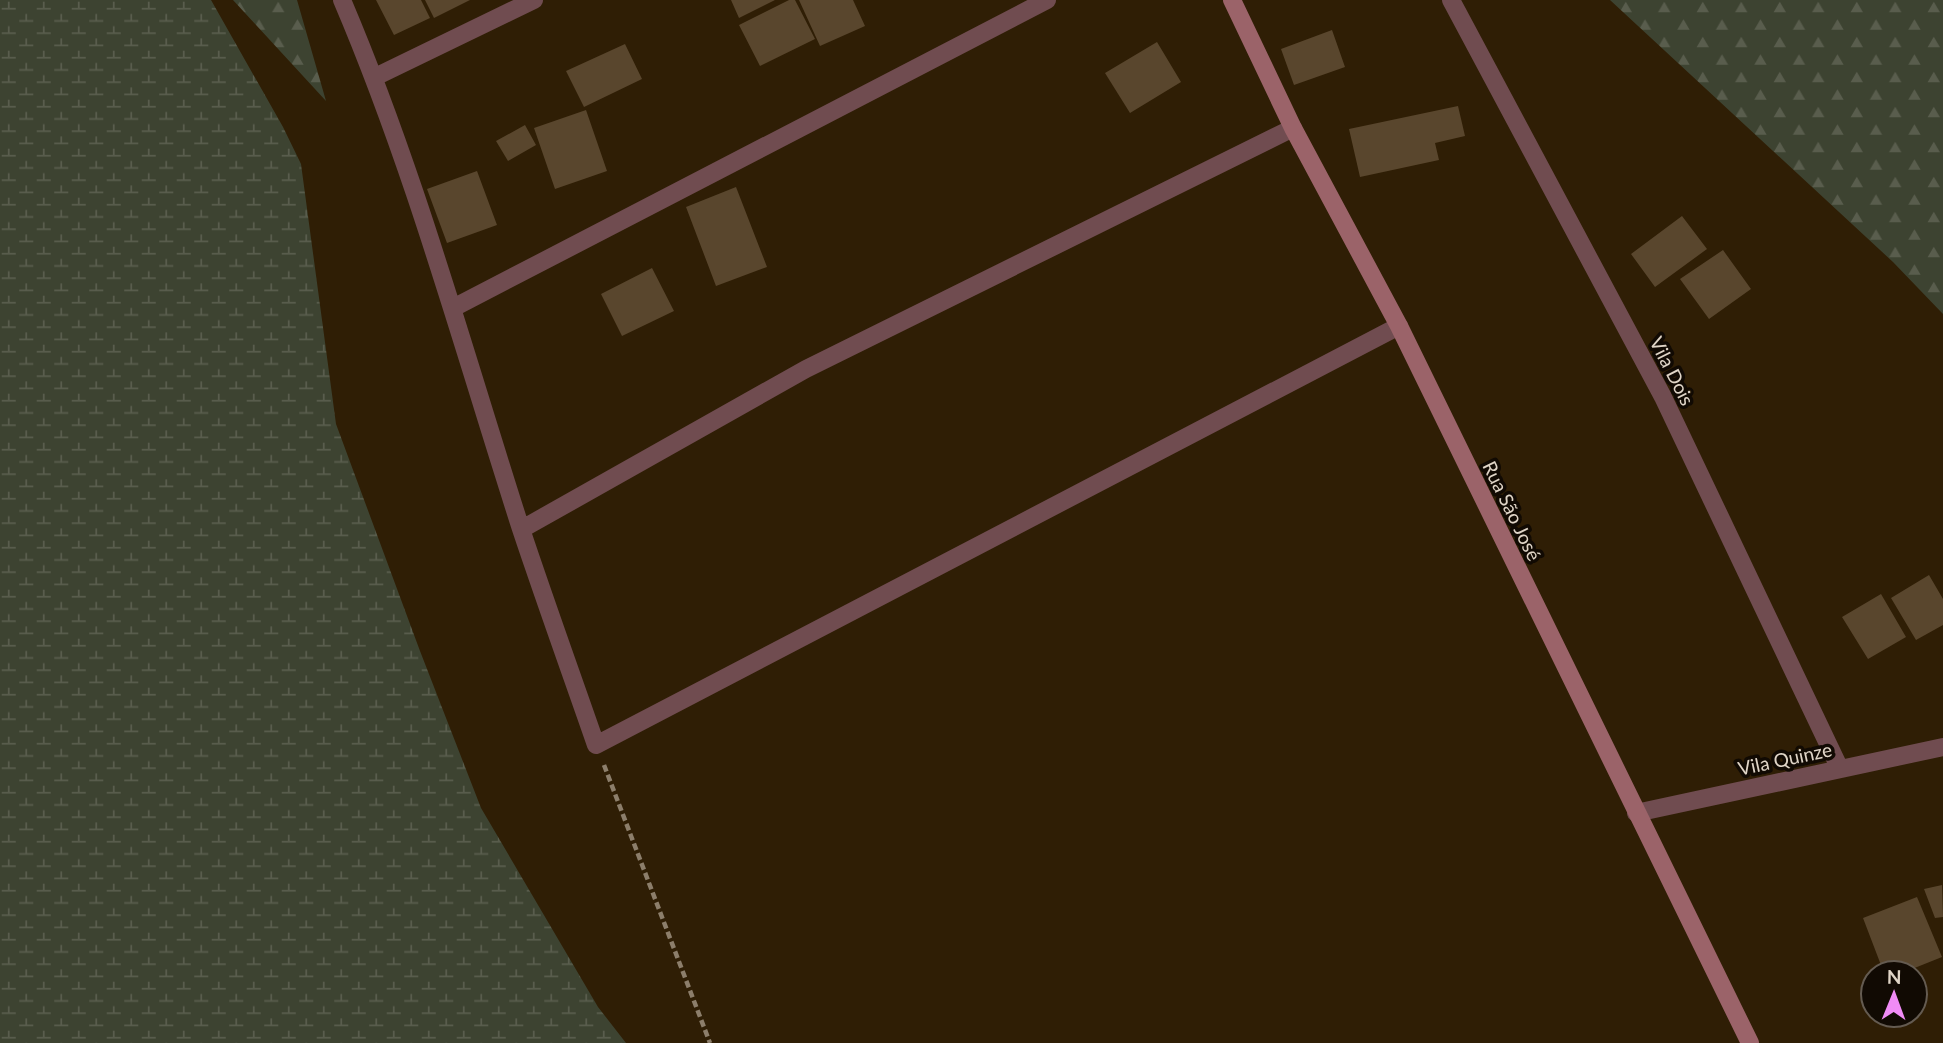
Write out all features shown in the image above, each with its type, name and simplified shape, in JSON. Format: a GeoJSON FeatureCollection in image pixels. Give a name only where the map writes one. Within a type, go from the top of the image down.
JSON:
{"type":"FeatureCollection","features":[{"type":"Feature","properties":{"kind":"main road","name":"Rua São José"},"geometry":{"type":"LineString","coordinates":[[1232,0],[1293,128],[1399,326],[1750,1043]]}},
{"type":"Feature","properties":{"kind":"street"},"geometry":{"type":"LineString","coordinates":[[342,0],[375,77],[453,308],[522,529],[596,745],[1399,326]]}},
{"type":"Feature","properties":{"kind":"street"},"geometry":{"type":"LineString","coordinates":[[375,77],[534,0]]}},
{"type":"Feature","properties":{"kind":"street"},"geometry":{"type":"LineString","coordinates":[[453,308],[1047,0]]}},
{"type":"Feature","properties":{"kind":"street","name":"Vila Dois"},"geometry":{"type":"LineString","coordinates":[[1451,0],[1663,397],[1840,768]]}},
{"type":"Feature","properties":{"kind":"street"},"geometry":{"type":"LineString","coordinates":[[522,529],[806,369],[1293,128]]}},
{"type":"Feature","properties":{"kind":"street","name":"Vila Quinze"},"geometry":{"type":"LineString","coordinates":[[1636,813],[1943,747]]}},
{"type":"Feature","properties":{"kind":"path"},"geometry":{"type":"LineString","coordinates":[[596,745],[710,1043]]}},
{"type":"Feature","properties":{"kind":"green space"},"geometry":{"type":"Polygon","coordinates":[[[0,0],[211,0],[301,164],[336,424],[481,808],[598,1007],[626,1043],[0,1043],[0,0]]]}},
{"type":"Feature","properties":{"kind":"green space"},"geometry":{"type":"Polygon","coordinates":[[[233,0],[297,0],[326,101],[233,0]]]}},
{"type":"Feature","properties":{"kind":"green space"},"geometry":{"type":"Polygon","coordinates":[[[1610,0],[1943,0],[1943,314],[1893,262],[1610,0]]]}},
{"type":"Feature","properties":{"kind":"building"},"geometry":{"type":"Polygon","coordinates":[[[376,0],[421,0],[430,18],[394,35],[376,0]]]}},
{"type":"Feature","properties":{"kind":"building"},"geometry":{"type":"Polygon","coordinates":[[[425,0],[470,0],[434,18],[425,0]]]}},
{"type":"Feature","properties":{"kind":"building"},"geometry":{"type":"Polygon","coordinates":[[[731,0],[775,0],[739,18],[731,0]]]}},
{"type":"Feature","properties":{"kind":"building"},"geometry":{"type":"Polygon","coordinates":[[[789,0],[795,0],[815,39],[760,66],[739,25],[789,0]]]}},
{"type":"Feature","properties":{"kind":"building"},"geometry":{"type":"Polygon","coordinates":[[[799,0],[853,0],[865,26],[820,46],[799,0]]]}},
{"type":"Feature","properties":{"kind":"building"},"geometry":{"type":"Polygon","coordinates":[[[1332,30],[1345,67],[1294,85],[1281,49],[1332,30]]]}},
{"type":"Feature","properties":{"kind":"building"},"geometry":{"type":"Polygon","coordinates":[[[1157,42],[1181,82],[1130,113],[1105,73],[1157,42]]]}},
{"type":"Feature","properties":{"kind":"building"},"geometry":{"type":"Polygon","coordinates":[[[625,44],[642,79],[584,107],[566,71],[625,44]]]}},
{"type":"Feature","properties":{"kind":"building"},"geometry":{"type":"Polygon","coordinates":[[[1458,106],[1465,136],[1435,143],[1439,160],[1360,177],[1349,129],[1458,106]]]}},
{"type":"Feature","properties":{"kind":"building"},"geometry":{"type":"Polygon","coordinates":[[[586,110],[607,171],[555,189],[534,128],[586,110]]]}},
{"type":"Feature","properties":{"kind":"building"},"geometry":{"type":"Polygon","coordinates":[[[525,125],[536,145],[508,161],[496,141],[525,125]]]}},
{"type":"Feature","properties":{"kind":"building"},"geometry":{"type":"Polygon","coordinates":[[[477,171],[497,225],[447,243],[427,189],[477,171]]]}},
{"type":"Feature","properties":{"kind":"building"},"geometry":{"type":"Polygon","coordinates":[[[736,187],[767,267],[716,286],[686,207],[736,187]]]}},
{"type":"Feature","properties":{"kind":"building"},"geometry":{"type":"Polygon","coordinates":[[[1682,216],[1707,249],[1655,287],[1631,254],[1682,216]]]}},
{"type":"Feature","properties":{"kind":"building"},"geometry":{"type":"Polygon","coordinates":[[[1723,250],[1751,289],[1709,319],[1680,279],[1723,250]]]}},
{"type":"Feature","properties":{"kind":"building"},"geometry":{"type":"Polygon","coordinates":[[[652,268],[674,311],[622,336],[601,294],[652,268]]]}},
{"type":"Feature","properties":{"kind":"building"},"geometry":{"type":"Polygon","coordinates":[[[1929,575],[1943,599],[1943,625],[1916,640],[1891,598],[1929,575]]]}},
{"type":"Feature","properties":{"kind":"building"},"geometry":{"type":"Polygon","coordinates":[[[1881,594],[1906,637],[1868,659],[1842,617],[1881,594]]]}},
{"type":"Feature","properties":{"kind":"building"},"geometry":{"type":"Polygon","coordinates":[[[1942,885],[1943,917],[1935,918],[1924,889],[1942,885]]]}},
{"type":"Feature","properties":{"kind":"building"},"geometry":{"type":"Polygon","coordinates":[[[1917,897],[1942,957],[1929,962],[1929,959],[1879,959],[1863,918],[1917,897]]]}}]}
